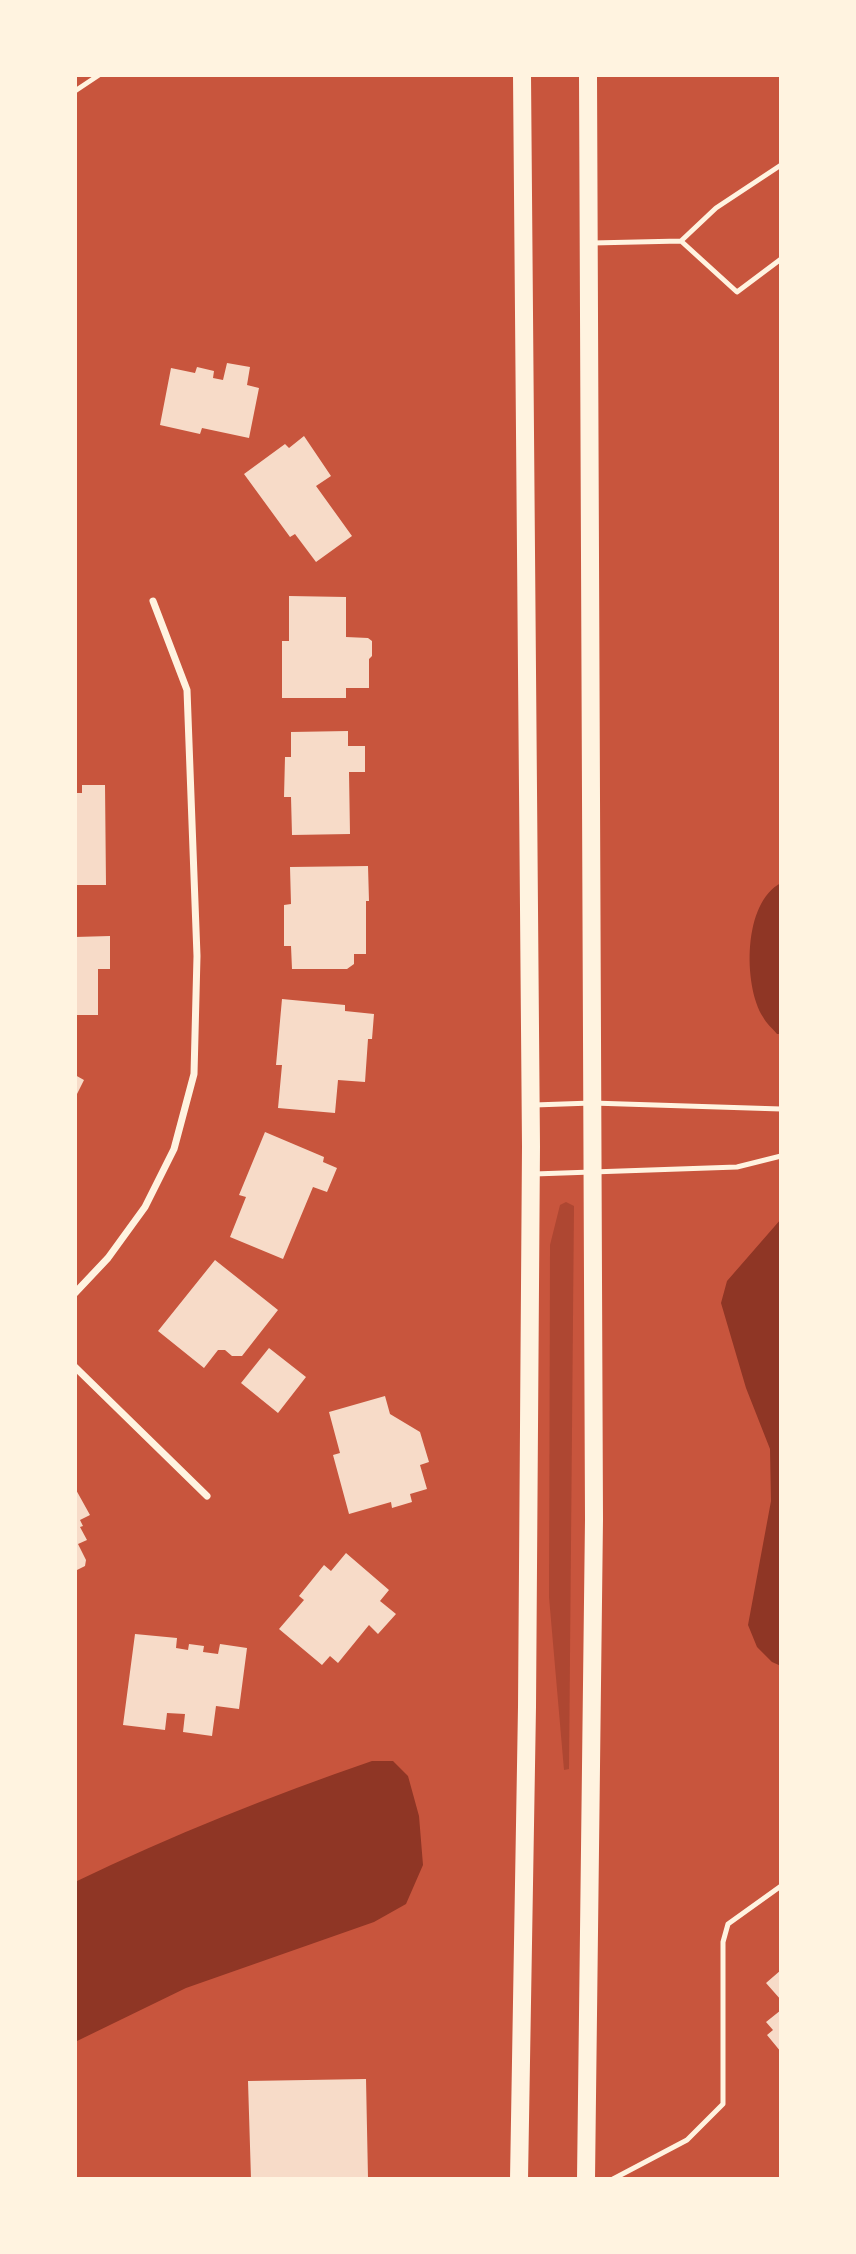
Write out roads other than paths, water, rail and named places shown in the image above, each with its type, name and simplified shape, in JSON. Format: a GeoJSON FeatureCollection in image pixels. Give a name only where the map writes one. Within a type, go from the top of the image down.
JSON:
{"type":"FeatureCollection","features":[{"type":"Feature","properties":{"kind":"main road"},"geometry":{"type":"LineString","coordinates":[[519,2179],[527,1693],[531,1174],[522,75]]}},
{"type":"Feature","properties":{"kind":"main road"},"geometry":{"type":"LineString","coordinates":[[586,2179],[594,1519],[588,75]]}},
{"type":"Feature","properties":{"kind":"street"},"geometry":{"type":"LineString","coordinates":[[75,1293],[108,1258],[145,1207],[174,1149],[194,1074],[197,956],[187,690],[153,601]]}},
{"type":"Feature","properties":{"kind":"street"},"geometry":{"type":"LineString","coordinates":[[75,1367],[207,1496]]}},
{"type":"Feature","properties":{"kind":"lane"},"geometry":{"type":"LineString","coordinates":[[75,91],[99,75]]}},
{"type":"Feature","properties":{"kind":"lane"},"geometry":{"type":"LineString","coordinates":[[589,243],[681,241],[716,208],[781,164]]}},
{"type":"Feature","properties":{"kind":"lane"},"geometry":{"type":"LineString","coordinates":[[681,241],[737,292],[781,259]]}},
{"type":"Feature","properties":{"kind":"lane"},"geometry":{"type":"LineString","coordinates":[[531,1105],[592,1103],[781,1109]]}},
{"type":"Feature","properties":{"kind":"lane"},"geometry":{"type":"LineString","coordinates":[[531,1174],[737,1167],[781,1156]]}},
{"type":"Feature","properties":{"kind":"lane"},"geometry":{"type":"LineString","coordinates":[[613,2179],[687,2140],[723,2104],[723,1942],[728,1924],[781,1886]]}}]}
